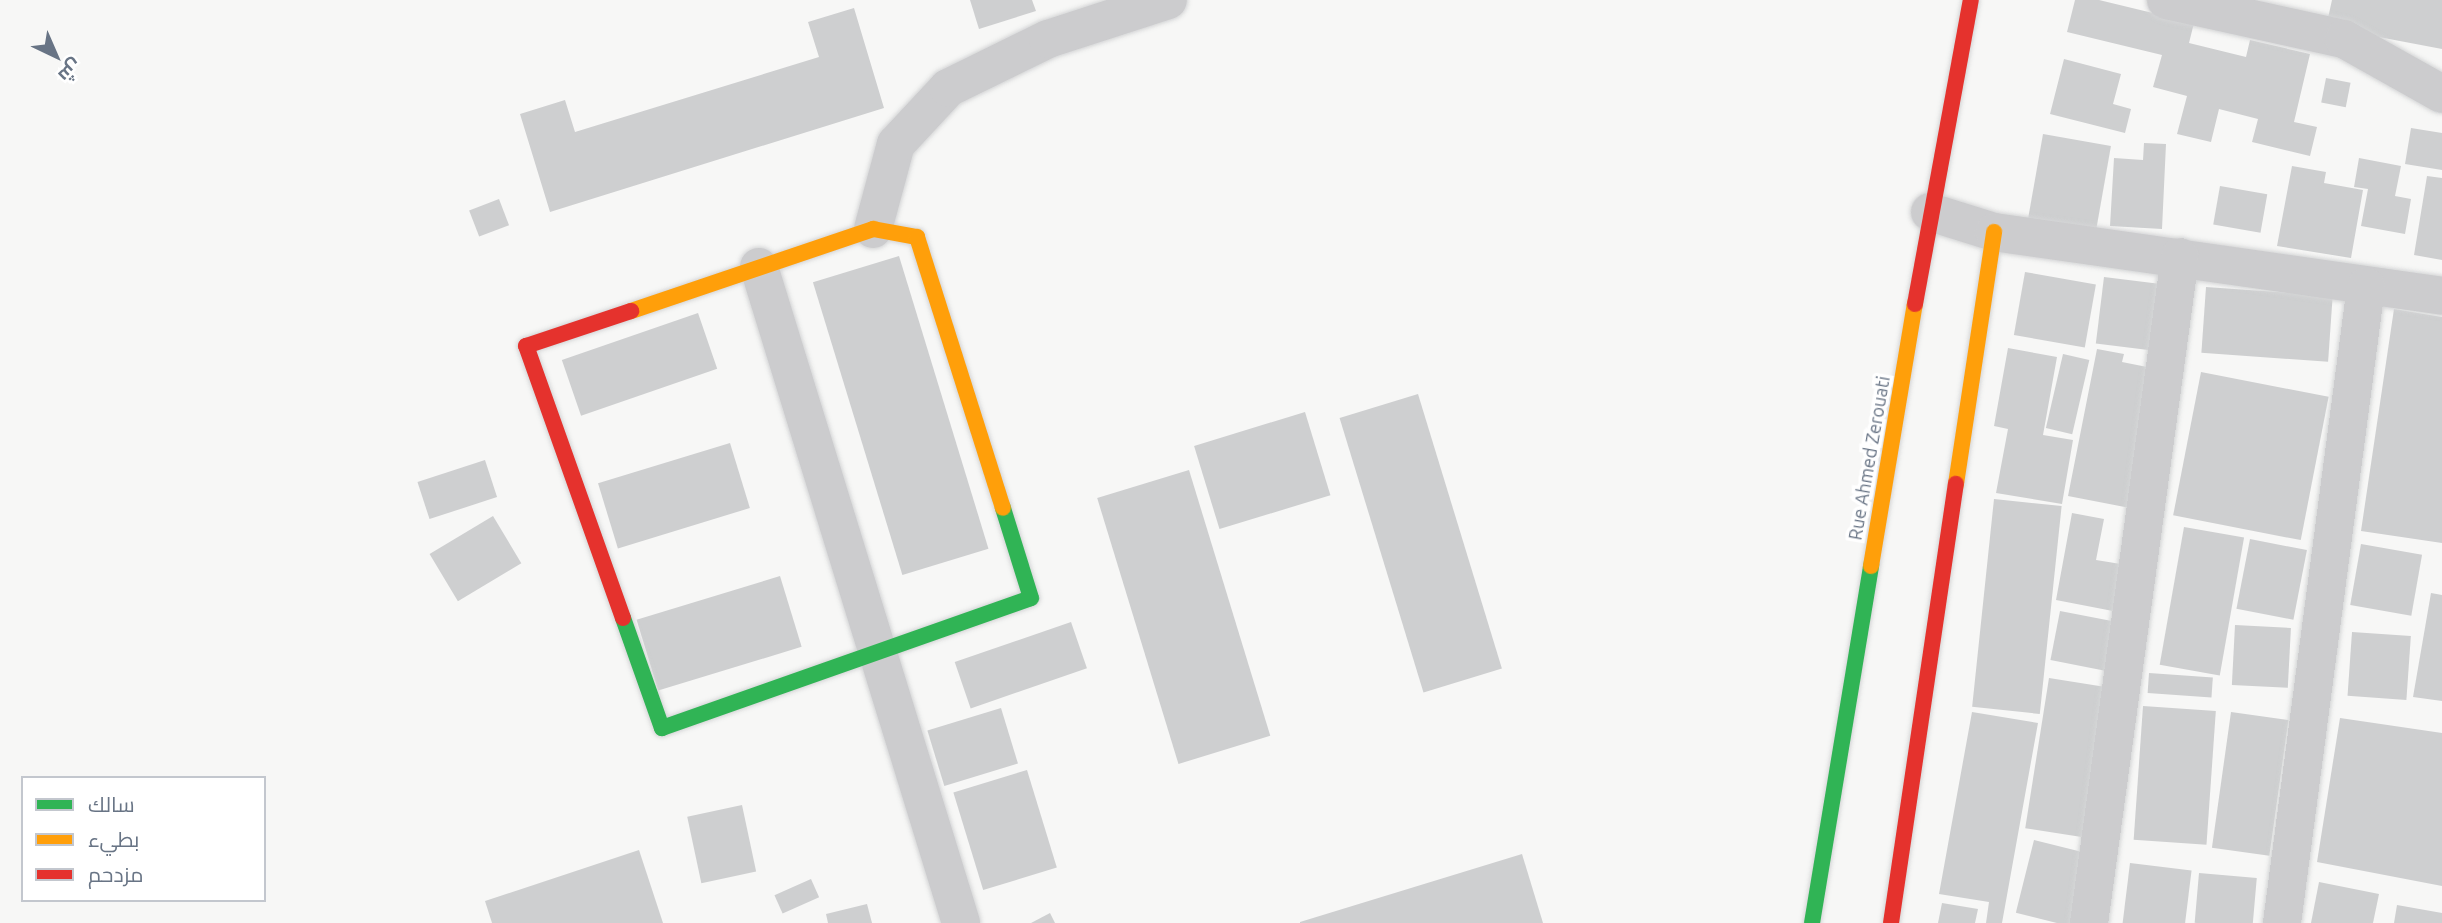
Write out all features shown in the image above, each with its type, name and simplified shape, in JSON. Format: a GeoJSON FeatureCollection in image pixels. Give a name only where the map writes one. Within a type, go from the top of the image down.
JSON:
{"type":"FeatureCollection","features":[{"type":"Feature","properties":{"kind":"street"},"geometry":{"type":"LineString","coordinates":[[873,229],[896,144],[948,88],[1048,39],[1168,0]]}},
{"type":"Feature","properties":{"kind":"street","name":"Rue Ahmed Zerouati"},"geometry":{"type":"LineString","coordinates":[[1812,923],[1930,212],[1971,0]]}},
{"type":"Feature","properties":{"kind":"street"},"geometry":{"type":"LineString","coordinates":[[2166,0],[2344,38],[2442,94]]}},
{"type":"Feature","properties":{"kind":"street"},"geometry":{"type":"LineString","coordinates":[[1930,212],[1994,232],[2442,296]]}},
{"type":"Feature","properties":{"kind":"street"},"geometry":{"type":"LineString","coordinates":[[873,229],[916,237],[1031,597],[662,728],[526,346],[758,267],[873,229]]}},
{"type":"Feature","properties":{"kind":"street"},"geometry":{"type":"LineString","coordinates":[[1891,923],[1994,232]]}},
{"type":"Feature","properties":{"kind":"street"},"geometry":{"type":"LineString","coordinates":[[2089,923],[2180,257]]}},
{"type":"Feature","properties":{"kind":"street"},"geometry":{"type":"LineString","coordinates":[[758,267],[961,923]]}},
{"type":"Feature","properties":{"kind":"street"},"geometry":{"type":"LineString","coordinates":[[2283,923],[2366,287]]}},
{"type":"Feature","properties":{"kind":"building"},"geometry":{"type":"Polygon","coordinates":[[[970,0],[1032,0],[1036,11],[979,29],[970,0]]]}},
{"type":"Feature","properties":{"kind":"building"},"geometry":{"type":"Polygon","coordinates":[[[2075,0],[2099,0],[2194,23],[2189,43],[2246,57],[2250,40],[2310,54],[2294,122],[2317,127],[2310,156],[2252,142],[2258,119],[2219,109],[2211,142],[2177,134],[2187,96],[2153,87],[2162,55],[2067,32],[2075,0]]]}},
{"type":"Feature","properties":{"kind":"building"},"geometry":{"type":"Polygon","coordinates":[[[2332,0],[2442,0],[2442,49],[2326,27],[2332,0]]]}},
{"type":"Feature","properties":{"kind":"building"},"geometry":{"type":"Polygon","coordinates":[[[854,8],[884,108],[550,212],[520,114],[565,100],[575,132],[819,57],[808,22],[854,8]]]}},
{"type":"Feature","properties":{"kind":"building"},"geometry":{"type":"Polygon","coordinates":[[[2064,59],[2121,74],[2113,104],[2131,109],[2125,133],[2050,114],[2064,59]]]}},
{"type":"Feature","properties":{"kind":"building"},"geometry":{"type":"Polygon","coordinates":[[[2326,78],[2351,83],[2346,107],[2321,103],[2326,78]]]}},
{"type":"Feature","properties":{"kind":"building"},"geometry":{"type":"Polygon","coordinates":[[[2411,128],[2442,133],[2442,170],[2405,164],[2411,128]]]}},
{"type":"Feature","properties":{"kind":"building"},"geometry":{"type":"Polygon","coordinates":[[[2043,134],[2111,146],[2094,240],[2027,228],[2043,134]]]}},
{"type":"Feature","properties":{"kind":"building"},"geometry":{"type":"Polygon","coordinates":[[[2144,143],[2166,144],[2162,229],[2110,226],[2114,158],[2143,160],[2144,143]]]}},
{"type":"Feature","properties":{"kind":"building"},"geometry":{"type":"Polygon","coordinates":[[[2359,158],[2401,166],[2395,196],[2411,199],[2405,234],[2361,226],[2368,189],[2354,187],[2359,158]]]}},
{"type":"Feature","properties":{"kind":"building"},"geometry":{"type":"Polygon","coordinates":[[[2292,166],[2326,172],[2324,183],[2363,190],[2351,258],[2277,246],[2292,166]]]}},
{"type":"Feature","properties":{"kind":"building"},"geometry":{"type":"Polygon","coordinates":[[[2427,176],[2442,178],[2442,260],[2414,255],[2427,176]]]}},
{"type":"Feature","properties":{"kind":"building"},"geometry":{"type":"Polygon","coordinates":[[[2220,186],[2267,194],[2260,233],[2213,224],[2220,186]]]}},
{"type":"Feature","properties":{"kind":"building"},"geometry":{"type":"Polygon","coordinates":[[[499,199],[509,225],[479,237],[469,210],[499,199]]]}},
{"type":"Feature","properties":{"kind":"building"},"geometry":{"type":"Polygon","coordinates":[[[899,256],[988,549],[902,575],[813,282],[899,256]]]}},
{"type":"Feature","properties":{"kind":"building"},"geometry":{"type":"Polygon","coordinates":[[[2025,272],[2096,285],[2085,348],[2014,335],[2025,272]]]}},
{"type":"Feature","properties":{"kind":"building"},"geometry":{"type":"Polygon","coordinates":[[[2104,277],[2159,284],[2150,350],[2096,344],[2104,277]]]}},
{"type":"Feature","properties":{"kind":"building"},"geometry":{"type":"Polygon","coordinates":[[[2206,287],[2333,296],[2328,362],[2201,353],[2206,287]]]}},
{"type":"Feature","properties":{"kind":"building"},"geometry":{"type":"Polygon","coordinates":[[[2394,309],[2442,317],[2442,543],[2361,531],[2394,309]]]}},
{"type":"Feature","properties":{"kind":"building"},"geometry":{"type":"Polygon","coordinates":[[[698,313],[717,369],[581,416],[562,360],[698,313]]]}},
{"type":"Feature","properties":{"kind":"building"},"geometry":{"type":"Polygon","coordinates":[[[2008,348],[2057,357],[2043,435],[2073,440],[2062,504],[1996,493],[2008,429],[1994,426],[2008,348]]]}},
{"type":"Feature","properties":{"kind":"building"},"geometry":{"type":"Polygon","coordinates":[[[2097,349],[2124,354],[2122,362],[2157,369],[2130,508],[2068,496],[2097,349]]]}},
{"type":"Feature","properties":{"kind":"building"},"geometry":{"type":"Polygon","coordinates":[[[2063,354],[2089,360],[2072,434],[2046,428],[2063,354]]]}},
{"type":"Feature","properties":{"kind":"building"},"geometry":{"type":"Polygon","coordinates":[[[2201,372],[2329,397],[2301,540],[2173,515],[2201,372]]]}},
{"type":"Feature","properties":{"kind":"building"},"geometry":{"type":"Polygon","coordinates":[[[1418,394],[1502,668],[1423,692],[1340,418],[1418,394]]]}},
{"type":"Feature","properties":{"kind":"building"},"geometry":{"type":"Polygon","coordinates":[[[1305,412],[1330,495],[1220,529],[1194,446],[1305,412]]]}},
{"type":"Feature","properties":{"kind":"building"},"geometry":{"type":"Polygon","coordinates":[[[730,443],[750,508],[618,548],[598,483],[730,443]]]}},
{"type":"Feature","properties":{"kind":"building"},"geometry":{"type":"Polygon","coordinates":[[[485,460],[497,497],[430,519],[417,482],[485,460]]]}},
{"type":"Feature","properties":{"kind":"building"},"geometry":{"type":"Polygon","coordinates":[[[1189,470],[1270,736],[1178,764],[1097,498],[1189,470]]]}},
{"type":"Feature","properties":{"kind":"building"},"geometry":{"type":"Polygon","coordinates":[[[1994,499],[2062,506],[2040,714],[1972,707],[1994,499]]]}},
{"type":"Feature","properties":{"kind":"building"},"geometry":{"type":"Polygon","coordinates":[[[2072,513],[2104,519],[2096,560],[2127,565],[2118,612],[2056,600],[2072,513]]]}},
{"type":"Feature","properties":{"kind":"building"},"geometry":{"type":"Polygon","coordinates":[[[493,516],[521,563],[458,601],[430,554],[493,516]]]}},
{"type":"Feature","properties":{"kind":"building"},"geometry":{"type":"Polygon","coordinates":[[[2184,527],[2244,538],[2220,675],[2160,665],[2184,527]]]}},
{"type":"Feature","properties":{"kind":"building"},"geometry":{"type":"Polygon","coordinates":[[[2250,539],[2307,550],[2293,620],[2236,609],[2250,539]]]}},
{"type":"Feature","properties":{"kind":"building"},"geometry":{"type":"Polygon","coordinates":[[[2361,544],[2422,555],[2411,616],[2350,605],[2361,544]]]}},
{"type":"Feature","properties":{"kind":"building"},"geometry":{"type":"Polygon","coordinates":[[[780,576],[802,647],[658,691],[637,620],[780,576]]]}},
{"type":"Feature","properties":{"kind":"building"},"geometry":{"type":"Polygon","coordinates":[[[2431,593],[2442,595],[2442,701],[2413,697],[2431,593]]]}},
{"type":"Feature","properties":{"kind":"building"},"geometry":{"type":"Polygon","coordinates":[[[2060,611],[2121,623],[2111,672],[2050,660],[2060,611]]]}},
{"type":"Feature","properties":{"kind":"building"},"geometry":{"type":"Polygon","coordinates":[[[1071,622],[1087,668],[971,708],[955,662],[1071,622]]]}},
{"type":"Feature","properties":{"kind":"building"},"geometry":{"type":"Polygon","coordinates":[[[2235,625],[2291,628],[2288,688],[2232,685],[2235,625]]]}},
{"type":"Feature","properties":{"kind":"building"},"geometry":{"type":"Polygon","coordinates":[[[2352,632],[2411,636],[2406,700],[2348,696],[2352,632]]]}},
{"type":"Feature","properties":{"kind":"building"},"geometry":{"type":"Polygon","coordinates":[[[2149,673],[2213,677],[2211,697],[2148,693],[2149,673]]]}},
{"type":"Feature","properties":{"kind":"building"},"geometry":{"type":"Polygon","coordinates":[[[2049,678],[2110,688],[2086,838],[2025,828],[2049,678]]]}},
{"type":"Feature","properties":{"kind":"building"},"geometry":{"type":"Polygon","coordinates":[[[2143,706],[2216,711],[2206,845],[2134,840],[2143,706]]]}},
{"type":"Feature","properties":{"kind":"building"},"geometry":{"type":"Polygon","coordinates":[[[1001,708],[1018,763],[944,786],[927,731],[1001,708]]]}},
{"type":"Feature","properties":{"kind":"building"},"geometry":{"type":"Polygon","coordinates":[[[1972,712],[2038,723],[2002,923],[1986,923],[1989,902],[1939,894],[1972,712]]]}},
{"type":"Feature","properties":{"kind":"building"},"geometry":{"type":"Polygon","coordinates":[[[2231,712],[2288,720],[2269,856],[2212,848],[2231,712]]]}},
{"type":"Feature","properties":{"kind":"building"},"geometry":{"type":"Polygon","coordinates":[[[2340,718],[2442,733],[2442,886],[2317,862],[2340,718]]]}},
{"type":"Feature","properties":{"kind":"building"},"geometry":{"type":"Polygon","coordinates":[[[1027,770],[1057,868],[983,890],[953,793],[1027,770]]]}},
{"type":"Feature","properties":{"kind":"building"},"geometry":{"type":"Polygon","coordinates":[[[742,805],[756,872],[701,883],[687,817],[742,805]]]}},
{"type":"Feature","properties":{"kind":"building"},"geometry":{"type":"Polygon","coordinates":[[[2034,840],[2093,855],[2076,923],[2057,923],[2016,913],[2034,840]]]}},
{"type":"Feature","properties":{"kind":"building"},"geometry":{"type":"Polygon","coordinates":[[[639,850],[663,923],[492,923],[485,901],[639,850]]]}},
{"type":"Feature","properties":{"kind":"building"},"geometry":{"type":"Polygon","coordinates":[[[1522,854],[1543,923],[1300,923],[1300,922],[1522,854]]]}},
{"type":"Feature","properties":{"kind":"building"},"geometry":{"type":"Polygon","coordinates":[[[2130,863],[2192,871],[2185,923],[2123,923],[2130,863]]]}},
{"type":"Feature","properties":{"kind":"building"},"geometry":{"type":"Polygon","coordinates":[[[2199,873],[2257,878],[2253,923],[2195,923],[2199,873]]]}},
{"type":"Feature","properties":{"kind":"building"},"geometry":{"type":"Polygon","coordinates":[[[811,879],[819,897],[783,914],[774,895],[811,879]]]}},
{"type":"Feature","properties":{"kind":"building"},"geometry":{"type":"Polygon","coordinates":[[[2319,882],[2379,894],[2373,923],[2311,923],[2319,882]]]}},
{"type":"Feature","properties":{"kind":"building"},"geometry":{"type":"Polygon","coordinates":[[[1942,903],[1978,909],[1975,923],[1938,923],[1942,903]]]}},
{"type":"Feature","properties":{"kind":"building"},"geometry":{"type":"Polygon","coordinates":[[[867,904],[872,923],[828,923],[826,914],[867,904]]]}},
{"type":"Feature","properties":{"kind":"building"},"geometry":{"type":"Polygon","coordinates":[[[2397,905],[2442,913],[2442,923],[2394,923],[2397,905]]]}},
{"type":"Feature","properties":{"kind":"building"},"geometry":{"type":"Polygon","coordinates":[[[1050,913],[1055,923],[1031,923],[1050,913]]]}},
{"type":"Feature","properties":{"kind":"traffic: fast"},"geometry":{"type":"LineString","coordinates":[[623,618],[662,728],[1031,598],[1003,508]]}},
{"type":"Feature","properties":{"kind":"traffic: fast"},"geometry":{"type":"LineString","coordinates":[[1812,923],[1871,566]]}},
{"type":"Feature","properties":{"kind":"traffic: slow"},"geometry":{"type":"LineString","coordinates":[[873,229],[917,237],[1003,508]]}},
{"type":"Feature","properties":{"kind":"traffic: slow"},"geometry":{"type":"LineString","coordinates":[[631,311],[873,229]]}},
{"type":"Feature","properties":{"kind":"traffic: slow"},"geometry":{"type":"LineString","coordinates":[[1956,484],[1994,232]]}},
{"type":"Feature","properties":{"kind":"traffic: slow"},"geometry":{"type":"LineString","coordinates":[[1871,566],[1915,304]]}},
{"type":"Feature","properties":{"kind":"traffic: jam"},"geometry":{"type":"LineString","coordinates":[[1915,304],[1971,0]]}},
{"type":"Feature","properties":{"kind":"traffic: jam"},"geometry":{"type":"LineString","coordinates":[[623,618],[526,346],[631,311]]}},
{"type":"Feature","properties":{"kind":"traffic: jam"},"geometry":{"type":"LineString","coordinates":[[1891,923],[1956,484]]}}]}
